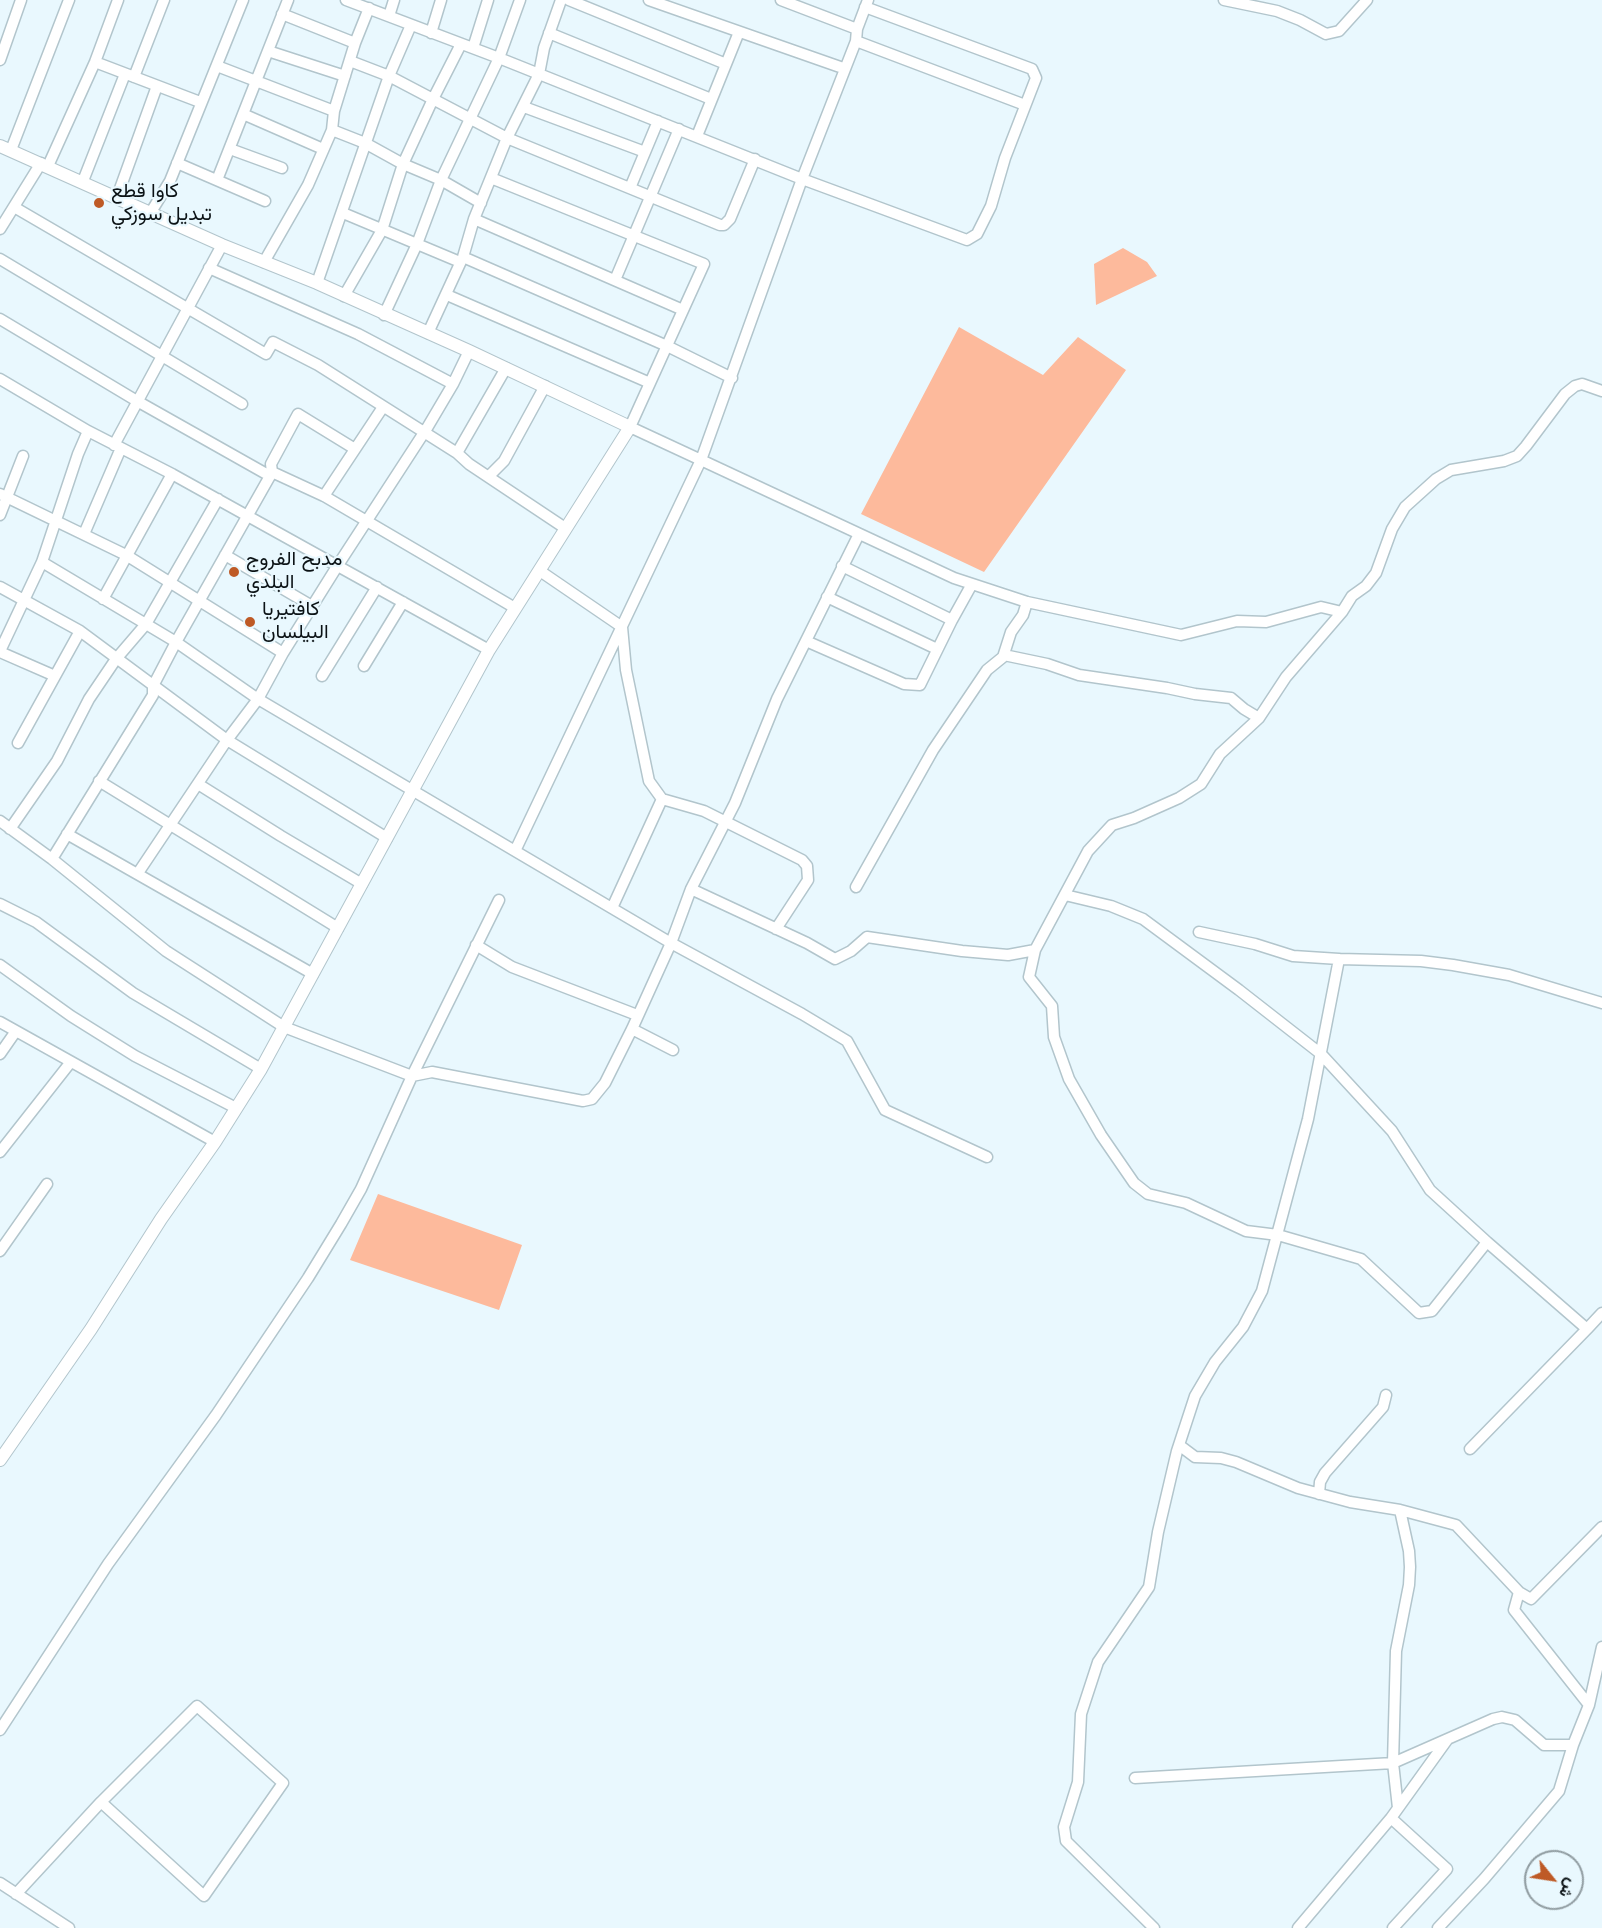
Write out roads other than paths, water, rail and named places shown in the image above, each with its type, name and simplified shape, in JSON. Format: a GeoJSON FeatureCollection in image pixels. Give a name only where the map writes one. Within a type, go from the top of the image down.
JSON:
{"type":"FeatureCollection","features":[{"type":"Feature","properties":{"kind":"street"},"geometry":{"type":"LineString","coordinates":[[0,60],[21,0]]}},
{"type":"Feature","properties":{"kind":"street"},"geometry":{"type":"LineString","coordinates":[[69,0],[6,148],[222,245],[469,351],[954,578],[1027,602],[1181,634],[1237,621],[1266,622],[1321,607],[1342,612]]}},
{"type":"Feature","properties":{"kind":"street"},"geometry":{"type":"LineString","coordinates":[[1,224],[45,165],[95,62],[118,0]]}},
{"type":"Feature","properties":{"kind":"street"},"geometry":{"type":"LineString","coordinates":[[83,181],[164,0]]}},
{"type":"Feature","properties":{"kind":"street"},"geometry":{"type":"LineString","coordinates":[[151,212],[170,181],[243,0]]}},
{"type":"Feature","properties":{"kind":"street"},"geometry":{"type":"LineString","coordinates":[[217,180],[288,0]]}},
{"type":"Feature","properties":{"kind":"street"},"geometry":{"type":"LineString","coordinates":[[346,0],[658,120],[802,179],[967,240],[976,234],[988,212],[1000,180],[1005,158],[1036,78],[1032,69],[1026,65],[867,3],[857,29],[856,41],[843,69],[802,179],[701,460],[515,851]]}},
{"type":"Feature","properties":{"kind":"street"},"geometry":{"type":"LineString","coordinates":[[389,16],[394,0]]}},
{"type":"Feature","properties":{"kind":"street"},"geometry":{"type":"LineString","coordinates":[[431,33],[441,0]]}},
{"type":"Feature","properties":{"kind":"street"},"geometry":{"type":"LineString","coordinates":[[473,48],[488,0]]}},
{"type":"Feature","properties":{"kind":"street"},"geometry":{"type":"LineString","coordinates":[[384,315],[417,244],[441,180],[499,58],[520,0]]}},
{"type":"Feature","properties":{"kind":"street"},"geometry":{"type":"LineString","coordinates":[[428,333],[462,260],[474,219],[507,138],[539,74],[549,33],[561,0]]}},
{"type":"Feature","properties":{"kind":"street"},"geometry":{"type":"LineString","coordinates":[[569,0],[726,64]]}},
{"type":"Feature","properties":{"kind":"street"},"geometry":{"type":"LineString","coordinates":[[649,0],[843,69]]}},
{"type":"Feature","properties":{"kind":"street"},"geometry":{"type":"LineString","coordinates":[[781,0],[857,29]]}},
{"type":"Feature","properties":{"kind":"street"},"geometry":{"type":"LineString","coordinates":[[1224,0],[1277,11],[1326,34],[1339,31],[1367,0]]}},
{"type":"Feature","properties":{"kind":"street"},"geometry":{"type":"LineString","coordinates":[[264,262],[308,185],[332,130],[334,111],[355,43],[369,8]]}},
{"type":"Feature","properties":{"kind":"street"},"geometry":{"type":"LineString","coordinates":[[282,14],[355,43]]}},
{"type":"Feature","properties":{"kind":"street"},"geometry":{"type":"LineString","coordinates":[[316,284],[343,213],[389,76],[411,24]]}},
{"type":"Feature","properties":{"kind":"street"},"geometry":{"type":"LineString","coordinates":[[698,136],[711,99],[740,32]]}},
{"type":"Feature","properties":{"kind":"street"},"geometry":{"type":"LineString","coordinates":[[549,33],[711,99]]}},
{"type":"Feature","properties":{"kind":"street"},"geometry":{"type":"LineString","coordinates":[[856,41],[1025,105]]}},
{"type":"Feature","properties":{"kind":"street"},"geometry":{"type":"LineString","coordinates":[[344,296],[382,230],[403,164],[461,44]]}},
{"type":"Feature","properties":{"kind":"street"},"geometry":{"type":"LineString","coordinates":[[268,51],[345,76]]}},
{"type":"Feature","properties":{"kind":"street"},"geometry":{"type":"LineString","coordinates":[[350,61],[389,76],[507,138],[720,225],[724,225],[730,219],[755,159]]}},
{"type":"Feature","properties":{"kind":"street"},"geometry":{"type":"LineString","coordinates":[[95,62],[200,102]]}},
{"type":"Feature","properties":{"kind":"street"},"geometry":{"type":"LineString","coordinates":[[217,66],[334,111]]}},
{"type":"Feature","properties":{"kind":"street"},"geometry":{"type":"LineString","coordinates":[[117,196],[157,86]]}},
{"type":"Feature","properties":{"kind":"street"},"geometry":{"type":"LineString","coordinates":[[524,107],[645,152]]}},
{"type":"Feature","properties":{"kind":"street"},"geometry":{"type":"LineString","coordinates":[[243,114],[323,148]]}},
{"type":"Feature","properties":{"kind":"street"},"geometry":{"type":"LineString","coordinates":[[630,188],[658,120]]}},
{"type":"Feature","properties":{"kind":"street"},"geometry":{"type":"LineString","coordinates":[[615,280],[679,129]]}},
{"type":"Feature","properties":{"kind":"street"},"geometry":{"type":"LineString","coordinates":[[332,130],[365,143],[403,164],[441,180],[481,203]]}},
{"type":"Feature","properties":{"kind":"street"},"geometry":{"type":"LineString","coordinates":[[230,149],[282,168]]}},
{"type":"Feature","properties":{"kind":"street"},"geometry":{"type":"LineString","coordinates":[[177,163],[265,201]]}},
{"type":"Feature","properties":{"kind":"street"},"geometry":{"type":"LineString","coordinates":[[0,1460],[92,1329],[161,1219],[215,1142],[261,1069],[489,650],[630,427],[704,264],[491,178]]}},
{"type":"Feature","properties":{"kind":"street"},"geometry":{"type":"LineString","coordinates":[[14,207],[266,354],[273,342],[318,365],[457,453],[469,464],[566,528]]}},
{"type":"Feature","properties":{"kind":"street"},"geometry":{"type":"LineString","coordinates":[[343,213],[667,346],[732,378]]}},
{"type":"Feature","properties":{"kind":"street"},"geometry":{"type":"LineString","coordinates":[[474,219],[683,310]]}},
{"type":"Feature","properties":{"kind":"street"},"geometry":{"type":"LineString","coordinates":[[84,534],[117,446],[137,401],[222,245]]}},
{"type":"Feature","properties":{"kind":"street"},"geometry":{"type":"LineString","coordinates":[[0,259],[242,404]]}},
{"type":"Feature","properties":{"kind":"street"},"geometry":{"type":"LineString","coordinates":[[209,268],[358,334],[453,384]]}},
{"type":"Feature","properties":{"kind":"street"},"geometry":{"type":"LineString","coordinates":[[447,295],[650,383]]}},
{"type":"Feature","properties":{"kind":"street"},"geometry":{"type":"LineString","coordinates":[[0,319],[137,401],[271,474],[324,496],[515,609]]}},
{"type":"Feature","properties":{"kind":"street"},"geometry":{"type":"LineString","coordinates":[[138,873],[227,740],[258,699],[312,606],[453,384],[469,351]]}},
{"type":"Feature","properties":{"kind":"street"},"geometry":{"type":"LineString","coordinates":[[457,453],[506,368]]}},
{"type":"Feature","properties":{"kind":"street"},"geometry":{"type":"LineString","coordinates":[[0,379],[88,431],[248,515],[489,650]]}},
{"type":"Feature","properties":{"kind":"street"},"geometry":{"type":"LineString","coordinates":[[1487,1242],[1432,1311],[1419,1312],[1361,1259],[1278,1235],[1246,1231],[1186,1203],[1148,1194],[1134,1183],[1101,1135],[1070,1079],[1054,1037],[1052,1006],[1029,977],[1035,950],[1088,851],[1112,825],[1179,798],[1201,784],[1220,754],[1259,718],[1286,677],[1342,612],[1352,596],[1366,586],[1376,573],[1392,530],[1405,507],[1436,479],[1451,470],[1504,461],[1517,456],[1565,394],[1575,386],[1582,384],[1602,391]]}},
{"type":"Feature","properties":{"kind":"street"},"geometry":{"type":"LineString","coordinates":[[489,476],[504,461],[546,386]]}},
{"type":"Feature","properties":{"kind":"street"},"geometry":{"type":"LineString","coordinates":[[324,496],[383,407]]}},
{"type":"Feature","properties":{"kind":"street"},"geometry":{"type":"LineString","coordinates":[[52,859],[153,695],[153,686],[271,474],[271,465],[298,414],[355,449]]}},
{"type":"Feature","properties":{"kind":"street"},"geometry":{"type":"LineString","coordinates":[[55,676],[0,652],[42,562],[78,454],[88,431]]}},
{"type":"Feature","properties":{"kind":"street"},"geometry":{"type":"LineString","coordinates":[[0,515],[4,495],[23,456]]}},
{"type":"Feature","properties":{"kind":"street"},"geometry":{"type":"LineString","coordinates":[[103,599],[172,474]]}},
{"type":"Feature","properties":{"kind":"street"},"geometry":{"type":"LineString","coordinates":[[4,495],[126,555],[200,599],[283,653]]}},
{"type":"Feature","properties":{"kind":"street"},"geometry":{"type":"LineString","coordinates":[[218,499],[146,624],[116,659],[89,699],[57,761],[4,827],[52,859],[166,951],[284,1028],[412,1076],[432,1072],[583,1101],[592,1099],[600,1090],[632,1029],[671,943],[691,889],[735,803],[777,699],[859,534]]}},
{"type":"Feature","properties":{"kind":"street"},"geometry":{"type":"LineString","coordinates":[[225,555],[312,606]]}},
{"type":"Feature","properties":{"kind":"street"},"geometry":{"type":"LineString","coordinates":[[42,562],[176,642],[258,699],[671,943],[847,1041],[885,1110],[987,1156]]}},
{"type":"Feature","properties":{"kind":"street"},"geometry":{"type":"LineString","coordinates":[[842,566],[952,620]]}},
{"type":"Feature","properties":{"kind":"street"},"geometry":{"type":"LineString","coordinates":[[540,571],[622,627]]}},
{"type":"Feature","properties":{"kind":"street"},"geometry":{"type":"LineString","coordinates":[[806,641],[904,684],[920,685],[972,584]]}},
{"type":"Feature","properties":{"kind":"street"},"geometry":{"type":"LineString","coordinates":[[0,587],[80,631],[227,740],[387,838]]}},
{"type":"Feature","properties":{"kind":"street"},"geometry":{"type":"LineString","coordinates":[[322,676],[377,587]]}},
{"type":"Feature","properties":{"kind":"street"},"geometry":{"type":"LineString","coordinates":[[827,597],[937,650]]}},
{"type":"Feature","properties":{"kind":"street"},"geometry":{"type":"LineString","coordinates":[[364,666],[403,602]]}},
{"type":"Feature","properties":{"kind":"street"},"geometry":{"type":"LineString","coordinates":[[856,887],[933,750],[987,670],[1004,655],[1011,632],[1023,615],[1027,602]]}},
{"type":"Feature","properties":{"kind":"street"},"geometry":{"type":"LineString","coordinates":[[622,627],[626,670],[649,782],[662,799],[704,811],[802,860],[807,866],[808,880],[776,929]]}},
{"type":"Feature","properties":{"kind":"street"},"geometry":{"type":"LineString","coordinates":[[18,743],[80,631]]}},
{"type":"Feature","properties":{"kind":"street"},"geometry":{"type":"LineString","coordinates":[[1004,655],[1032,663],[1047,664],[1079,675],[1231,698],[1259,718]]}},
{"type":"Feature","properties":{"kind":"street"},"geometry":{"type":"LineString","coordinates":[[99,781],[338,928]]}},
{"type":"Feature","properties":{"kind":"street"},"geometry":{"type":"LineString","coordinates":[[198,784],[362,884]]}},
{"type":"Feature","properties":{"kind":"street"},"geometry":{"type":"LineString","coordinates":[[612,908],[662,799]]}},
{"type":"Feature","properties":{"kind":"street"},"geometry":{"type":"LineString","coordinates":[[67,834],[313,974]]}},
{"type":"Feature","properties":{"kind":"street"},"geometry":{"type":"LineString","coordinates":[[691,889],[835,958],[851,951],[867,937],[962,951],[1008,955],[1035,950]]}},
{"type":"Feature","properties":{"kind":"street"},"geometry":{"type":"LineString","coordinates":[[1065,896],[1112,906],[1143,919],[1231,983],[1330,1061],[1392,1131],[1430,1190],[1587,1329]]}},
{"type":"Feature","properties":{"kind":"street"},"geometry":{"type":"LineString","coordinates":[[0,1730],[108,1564],[216,1415],[308,1278],[361,1189],[412,1076],[499,900]]}},
{"type":"Feature","properties":{"kind":"street"},"geometry":{"type":"LineString","coordinates":[[0,904],[36,922],[133,993],[261,1069]]}},
{"type":"Feature","properties":{"kind":"street"},"geometry":{"type":"LineString","coordinates":[[1199,932],[1255,944],[1293,956],[1421,961],[1453,965],[1509,975],[1602,1003]]}},
{"type":"Feature","properties":{"kind":"street"},"geometry":{"type":"LineString","coordinates":[[476,945],[512,966],[637,1015]]}},
{"type":"Feature","properties":{"kind":"street"},"geometry":{"type":"LineString","coordinates":[[1154,1928],[1066,1841],[1064,1827],[1078,1782],[1081,1714],[1098,1662],[1149,1587],[1158,1532],[1179,1445],[1195,1396],[1215,1362],[1243,1327],[1262,1291],[1308,1119],[1339,959]]}},
{"type":"Feature","properties":{"kind":"street"},"geometry":{"type":"LineString","coordinates":[[0,965],[71,1016],[135,1056],[236,1108]]}},
{"type":"Feature","properties":{"kind":"street"},"geometry":{"type":"LineString","coordinates":[[0,1022],[215,1142]]}},
{"type":"Feature","properties":{"kind":"street"},"geometry":{"type":"LineString","coordinates":[[632,1029],[674,1050]]}},
{"type":"Feature","properties":{"kind":"street"},"geometry":{"type":"LineString","coordinates":[[0,1054],[16,1031]]}},
{"type":"Feature","properties":{"kind":"street"},"geometry":{"type":"LineString","coordinates":[[0,1152],[70,1063]]}},
{"type":"Feature","properties":{"kind":"street"},"geometry":{"type":"LineString","coordinates":[[0,1251],[46,1184]]}},
{"type":"Feature","properties":{"kind":"street"},"geometry":{"type":"LineString","coordinates":[[1470,1449],[1602,1313]]}},
{"type":"Feature","properties":{"kind":"street"},"geometry":{"type":"LineString","coordinates":[[1319,1494],[1320,1482],[1325,1473],[1383,1407],[1386,1395]]}},
{"type":"Feature","properties":{"kind":"street"},"geometry":{"type":"LineString","coordinates":[[1179,1445],[1195,1457],[1221,1458],[1236,1462],[1298,1488],[1400,1510],[1456,1525],[1519,1592],[1531,1599],[1602,1527]]}},
{"type":"Feature","properties":{"kind":"street"},"geometry":{"type":"LineString","coordinates":[[1393,1928],[1447,1869],[1394,1813],[1396,1651],[1409,1585],[1410,1567],[1400,1510]]}},
{"type":"Feature","properties":{"kind":"street"},"geometry":{"type":"LineString","coordinates":[[1519,1592],[1514,1610],[1589,1705]]}},
{"type":"Feature","properties":{"kind":"street"},"geometry":{"type":"LineString","coordinates":[[1438,1928],[1559,1791],[1573,1745],[1589,1705],[1597,1692],[1602,1647]]}},
{"type":"Feature","properties":{"kind":"street"},"geometry":{"type":"LineString","coordinates":[[16,1894],[102,1802],[197,1706],[283,1784],[204,1896],[102,1802]]}},
{"type":"Feature","properties":{"kind":"street"},"geometry":{"type":"LineString","coordinates":[[1135,1778],[1393,1762],[1502,1717],[1515,1720],[1544,1745],[1573,1745]]}},
{"type":"Feature","properties":{"kind":"street"},"geometry":{"type":"LineString","coordinates":[[1298,1928],[1394,1813],[1447,1740]]}},
{"type":"Feature","properties":{"kind":"street"},"geometry":{"type":"LineString","coordinates":[[0,1883],[69,1928]]}},
{"type":"Feature","properties":{"kind":"place","name":"كاوا قطع تبديل سوزكي"},"geometry":{"type":"Point","coordinates":[99,203]}},
{"type":"Feature","properties":{"kind":"place","name":"مدبح الفروج البلدي"},"geometry":{"type":"Point","coordinates":[234,572]}},
{"type":"Feature","properties":{"kind":"place","name":"كافتيريا البيلسان"},"geometry":{"type":"Point","coordinates":[250,622]}}]}
